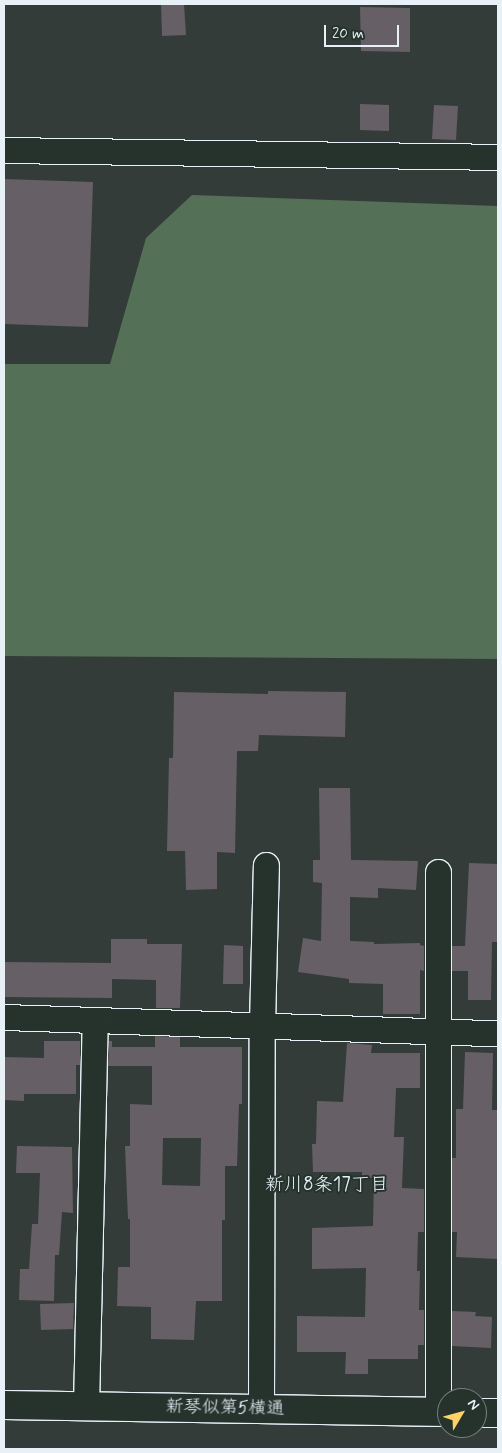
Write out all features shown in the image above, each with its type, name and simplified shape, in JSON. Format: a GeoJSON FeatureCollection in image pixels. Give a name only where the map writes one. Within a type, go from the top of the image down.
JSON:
{"type":"FeatureCollection","features":[{"type":"Feature","properties":{"kind":"street"},"geometry":{"type":"LineString","coordinates":[[4,150],[498,157]]}},
{"type":"Feature","properties":{"kind":"street"},"geometry":{"type":"LineString","coordinates":[[261,1409],[262,1025],[266,865]]}},
{"type":"Feature","properties":{"kind":"street"},"geometry":{"type":"LineString","coordinates":[[438,872],[442,1388]]}},
{"type":"Feature","properties":{"kind":"street"},"geometry":{"type":"LineString","coordinates":[[4,1017],[498,1033]]}},
{"type":"Feature","properties":{"kind":"street"},"geometry":{"type":"LineString","coordinates":[[86,1406],[95,1020]]}},
{"type":"Feature","properties":{"kind":"street","name":"新琴似第5横通"},"geometry":{"type":"LineString","coordinates":[[4,1405],[437,1412]]}},
{"type":"Feature","properties":{"kind":"green space"},"geometry":{"type":"Polygon","coordinates":[[[192,195],[498,206],[498,659],[4,656],[4,364],[110,364],[146,238],[192,195]]]}},
{"type":"Feature","properties":{"kind":"building"},"geometry":{"type":"Polygon","coordinates":[[[161,4],[184,4],[186,35],[162,36],[161,4]]]}},
{"type":"Feature","properties":{"kind":"building"},"geometry":{"type":"Polygon","coordinates":[[[360,7],[410,8],[410,52],[361,51],[360,7]]]}},
{"type":"Feature","properties":{"kind":"building"},"geometry":{"type":"Polygon","coordinates":[[[360,104],[389,105],[389,131],[360,130],[360,104]]]}},
{"type":"Feature","properties":{"kind":"building"},"geometry":{"type":"Polygon","coordinates":[[[434,105],[458,106],[456,140],[432,139],[434,105]]]}},
{"type":"Feature","properties":{"kind":"building"},"geometry":{"type":"Polygon","coordinates":[[[4,179],[93,182],[88,327],[4,324],[4,179]]]}},
{"type":"Feature","properties":{"kind":"building"},"geometry":{"type":"Polygon","coordinates":[[[268,691],[346,692],[345,737],[259,735],[258,751],[237,751],[235,853],[217,852],[217,889],[186,890],[185,851],[167,851],[169,758],[173,758],[174,692],[268,694],[268,691]]]}},
{"type":"Feature","properties":{"kind":"building"},"geometry":{"type":"Polygon","coordinates":[[[319,788],[350,788],[351,860],[418,861],[416,890],[378,888],[378,898],[350,897],[350,941],[374,942],[374,944],[420,943],[420,945],[424,946],[424,971],[420,970],[420,1014],[383,1014],[383,984],[349,983],[349,979],[298,972],[303,938],[321,941],[322,883],[313,882],[313,860],[320,860],[319,788]]]}},
{"type":"Feature","properties":{"kind":"building"},"geometry":{"type":"Polygon","coordinates":[[[469,863],[498,864],[498,942],[492,942],[491,1000],[468,1000],[468,971],[452,971],[452,946],[465,946],[469,863]]]}},
{"type":"Feature","properties":{"kind":"building"},"geometry":{"type":"Polygon","coordinates":[[[111,939],[147,939],[147,944],[182,944],[180,1008],[156,1008],[156,980],[112,979],[112,998],[4,997],[4,962],[111,963],[111,939]]]}},
{"type":"Feature","properties":{"kind":"building"},"geometry":{"type":"Polygon","coordinates":[[[224,945],[243,946],[243,984],[223,984],[224,945]]]}},
{"type":"Feature","properties":{"kind":"building"},"geometry":{"type":"Polygon","coordinates":[[[155,1036],[180,1037],[180,1047],[242,1047],[242,1104],[239,1104],[237,1166],[225,1166],[225,1220],[222,1220],[222,1301],[196,1301],[194,1340],[151,1339],[151,1307],[117,1306],[118,1267],[130,1267],[130,1219],[128,1219],[125,1146],[130,1146],[130,1104],[152,1105],[152,1066],[108,1066],[109,1041],[112,1041],[112,1047],[155,1047],[155,1036]],[[163,1138],[162,1185],[200,1186],[201,1138],[163,1138]]]}},
{"type":"Feature","properties":{"kind":"building"},"geometry":{"type":"Polygon","coordinates":[[[44,1041],[80,1041],[80,1065],[76,1065],[76,1094],[24,1094],[24,1101],[4,1100],[4,1057],[44,1058],[44,1041]]]}},
{"type":"Feature","properties":{"kind":"building"},"geometry":{"type":"Polygon","coordinates":[[[347,1043],[372,1045],[371,1053],[420,1053],[420,1088],[396,1088],[394,1137],[404,1137],[402,1188],[424,1189],[424,1232],[418,1232],[417,1271],[420,1271],[419,1310],[424,1310],[424,1345],[418,1345],[418,1359],[368,1359],[368,1374],[345,1374],[346,1352],[297,1352],[297,1316],[365,1317],[366,1268],[312,1269],[312,1228],[373,1226],[374,1178],[362,1177],[362,1172],[313,1172],[312,1144],[316,1144],[317,1101],[343,1102],[347,1043]]]}},
{"type":"Feature","properties":{"kind":"building"},"geometry":{"type":"Polygon","coordinates":[[[465,1052],[493,1053],[492,1110],[498,1110],[498,1259],[456,1257],[457,1232],[452,1232],[452,1158],[456,1158],[456,1109],[463,1109],[465,1052]]]}},
{"type":"Feature","properties":{"kind":"building"},"geometry":{"type":"Polygon","coordinates":[[[17,1146],[72,1147],[73,1213],[62,1212],[59,1255],[55,1255],[54,1301],[19,1300],[20,1269],[29,1269],[32,1224],[38,1224],[40,1173],[16,1173],[17,1146]]]}},
{"type":"Feature","properties":{"kind":"building"},"geometry":{"type":"Polygon","coordinates":[[[74,1303],[73,1329],[41,1330],[40,1304],[74,1303]]]}},
{"type":"Feature","properties":{"kind":"building"},"geometry":{"type":"Polygon","coordinates":[[[452,1311],[476,1312],[475,1316],[492,1317],[491,1348],[452,1346],[452,1311]]]}},
{"type":"Feature","properties":{"kind":"district","name":"新川8条17丁目"},"geometry":{"type":"Point","coordinates":[327,1185]}}]}
